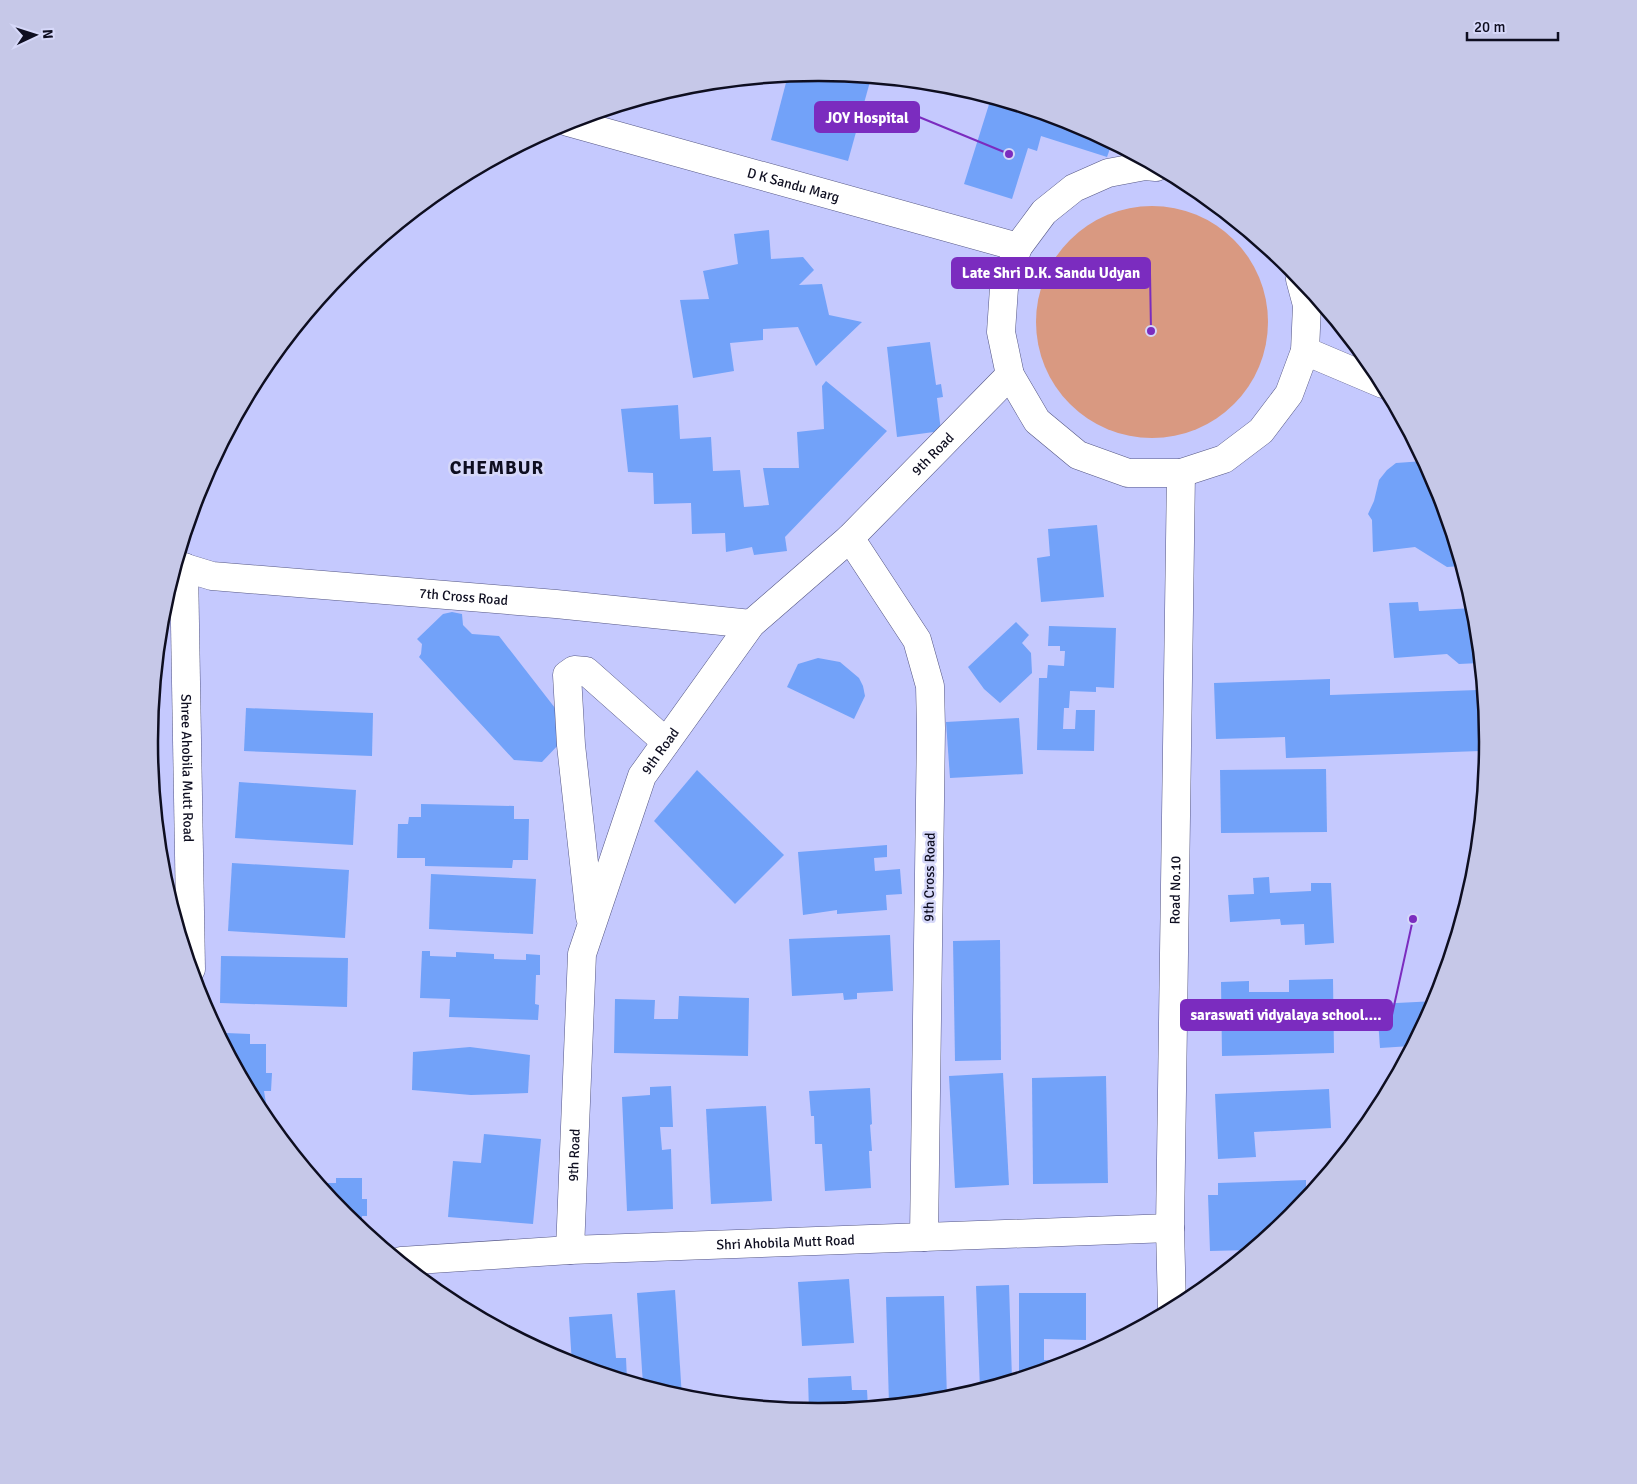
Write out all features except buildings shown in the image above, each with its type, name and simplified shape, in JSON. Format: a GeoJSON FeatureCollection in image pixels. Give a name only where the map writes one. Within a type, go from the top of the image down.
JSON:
{"type":"FeatureCollection","features":[{"type":"Feature","properties":{"kind":"street","name":"D K Sandu Marg"},"geometry":{"type":"LineString","coordinates":[[582,126],[1018,247]]}},
{"type":"Feature","properties":{"kind":"street"},"geometry":{"type":"LineString","coordinates":[[1142,166],[1108,173],[1074,188],[1044,212],[1018,247],[1004,288],[1001,332],[1010,375],[1037,421],[1078,455],[1128,473],[1181,473],[1224,458],[1261,432],[1289,394],[1305,351],[1307,305],[1304,294]]}},
{"type":"Feature","properties":{"kind":"street"},"geometry":{"type":"LineString","coordinates":[[1305,351],[1370,379]]}},
{"type":"Feature","properties":{"kind":"street","name":"9th Road"},"geometry":{"type":"LineString","coordinates":[[570,1250],[582,954],[642,776],[752,624],[850,538],[1010,375]]}},
{"type":"Feature","properties":{"kind":"street","name":"Road No.10"},"geometry":{"type":"LineString","coordinates":[[1172,1300],[1170,1228],[1181,473]]}},
{"type":"Feature","properties":{"kind":"street","name":"9th Cross Road"},"geometry":{"type":"LineString","coordinates":[[850,538],[917,640],[930,686],[924,1238]]}},
{"type":"Feature","properties":{"kind":"street","name":"7th Cross Road"},"geometry":{"type":"LineString","coordinates":[[181,566],[212,576],[556,604],[752,624]]}},
{"type":"Feature","properties":{"kind":"street","name":"Shree Ahobila Mutt Road"},"geometry":{"type":"LineString","coordinates":[[180,571],[190,946]]}},
{"type":"Feature","properties":{"kind":"street"},"geometry":{"type":"LineString","coordinates":[[591,925],[571,745],[567,675],[574,670],[586,671],[666,742]]}},
{"type":"Feature","properties":{"kind":"street","name":"Shri Ahobila Mutt Road"},"geometry":{"type":"LineString","coordinates":[[409,1260],[570,1250],[1170,1228]]}},
{"type":"Feature","properties":{"kind":"shaded area"},"geometry":{"type":"Polygon","coordinates":[[[1152,206],[1186,211],[1196,215],[1207,220],[1234,240],[1254,267],[1259,278],[1263,288],[1268,322],[1263,356],[1259,366],[1254,377],[1234,404],[1207,424],[1196,429],[1186,433],[1152,438],[1118,433],[1108,429],[1097,424],[1070,404],[1050,377],[1045,366],[1041,356],[1036,322],[1041,288],[1045,278],[1050,267],[1070,240],[1097,220],[1108,215],[1118,211],[1152,206]]]}},
{"type":"Feature","properties":{"kind":"place","name":"JOY Hospital"},"geometry":{"type":"Point","coordinates":[1009,154]}},
{"type":"Feature","properties":{"kind":"place","name":"Late Shri D.K. Sandu Udyan"},"geometry":{"type":"Point","coordinates":[1151,331]}},
{"type":"Feature","properties":{"kind":"place","name":"saraswati vidyalaya school...."},"geometry":{"type":"Point","coordinates":[1413,919]}},
{"type":"Feature","properties":{"kind":"district","name":"CHEMBUR"},"geometry":{"type":"Point","coordinates":[497,467]}}]}
